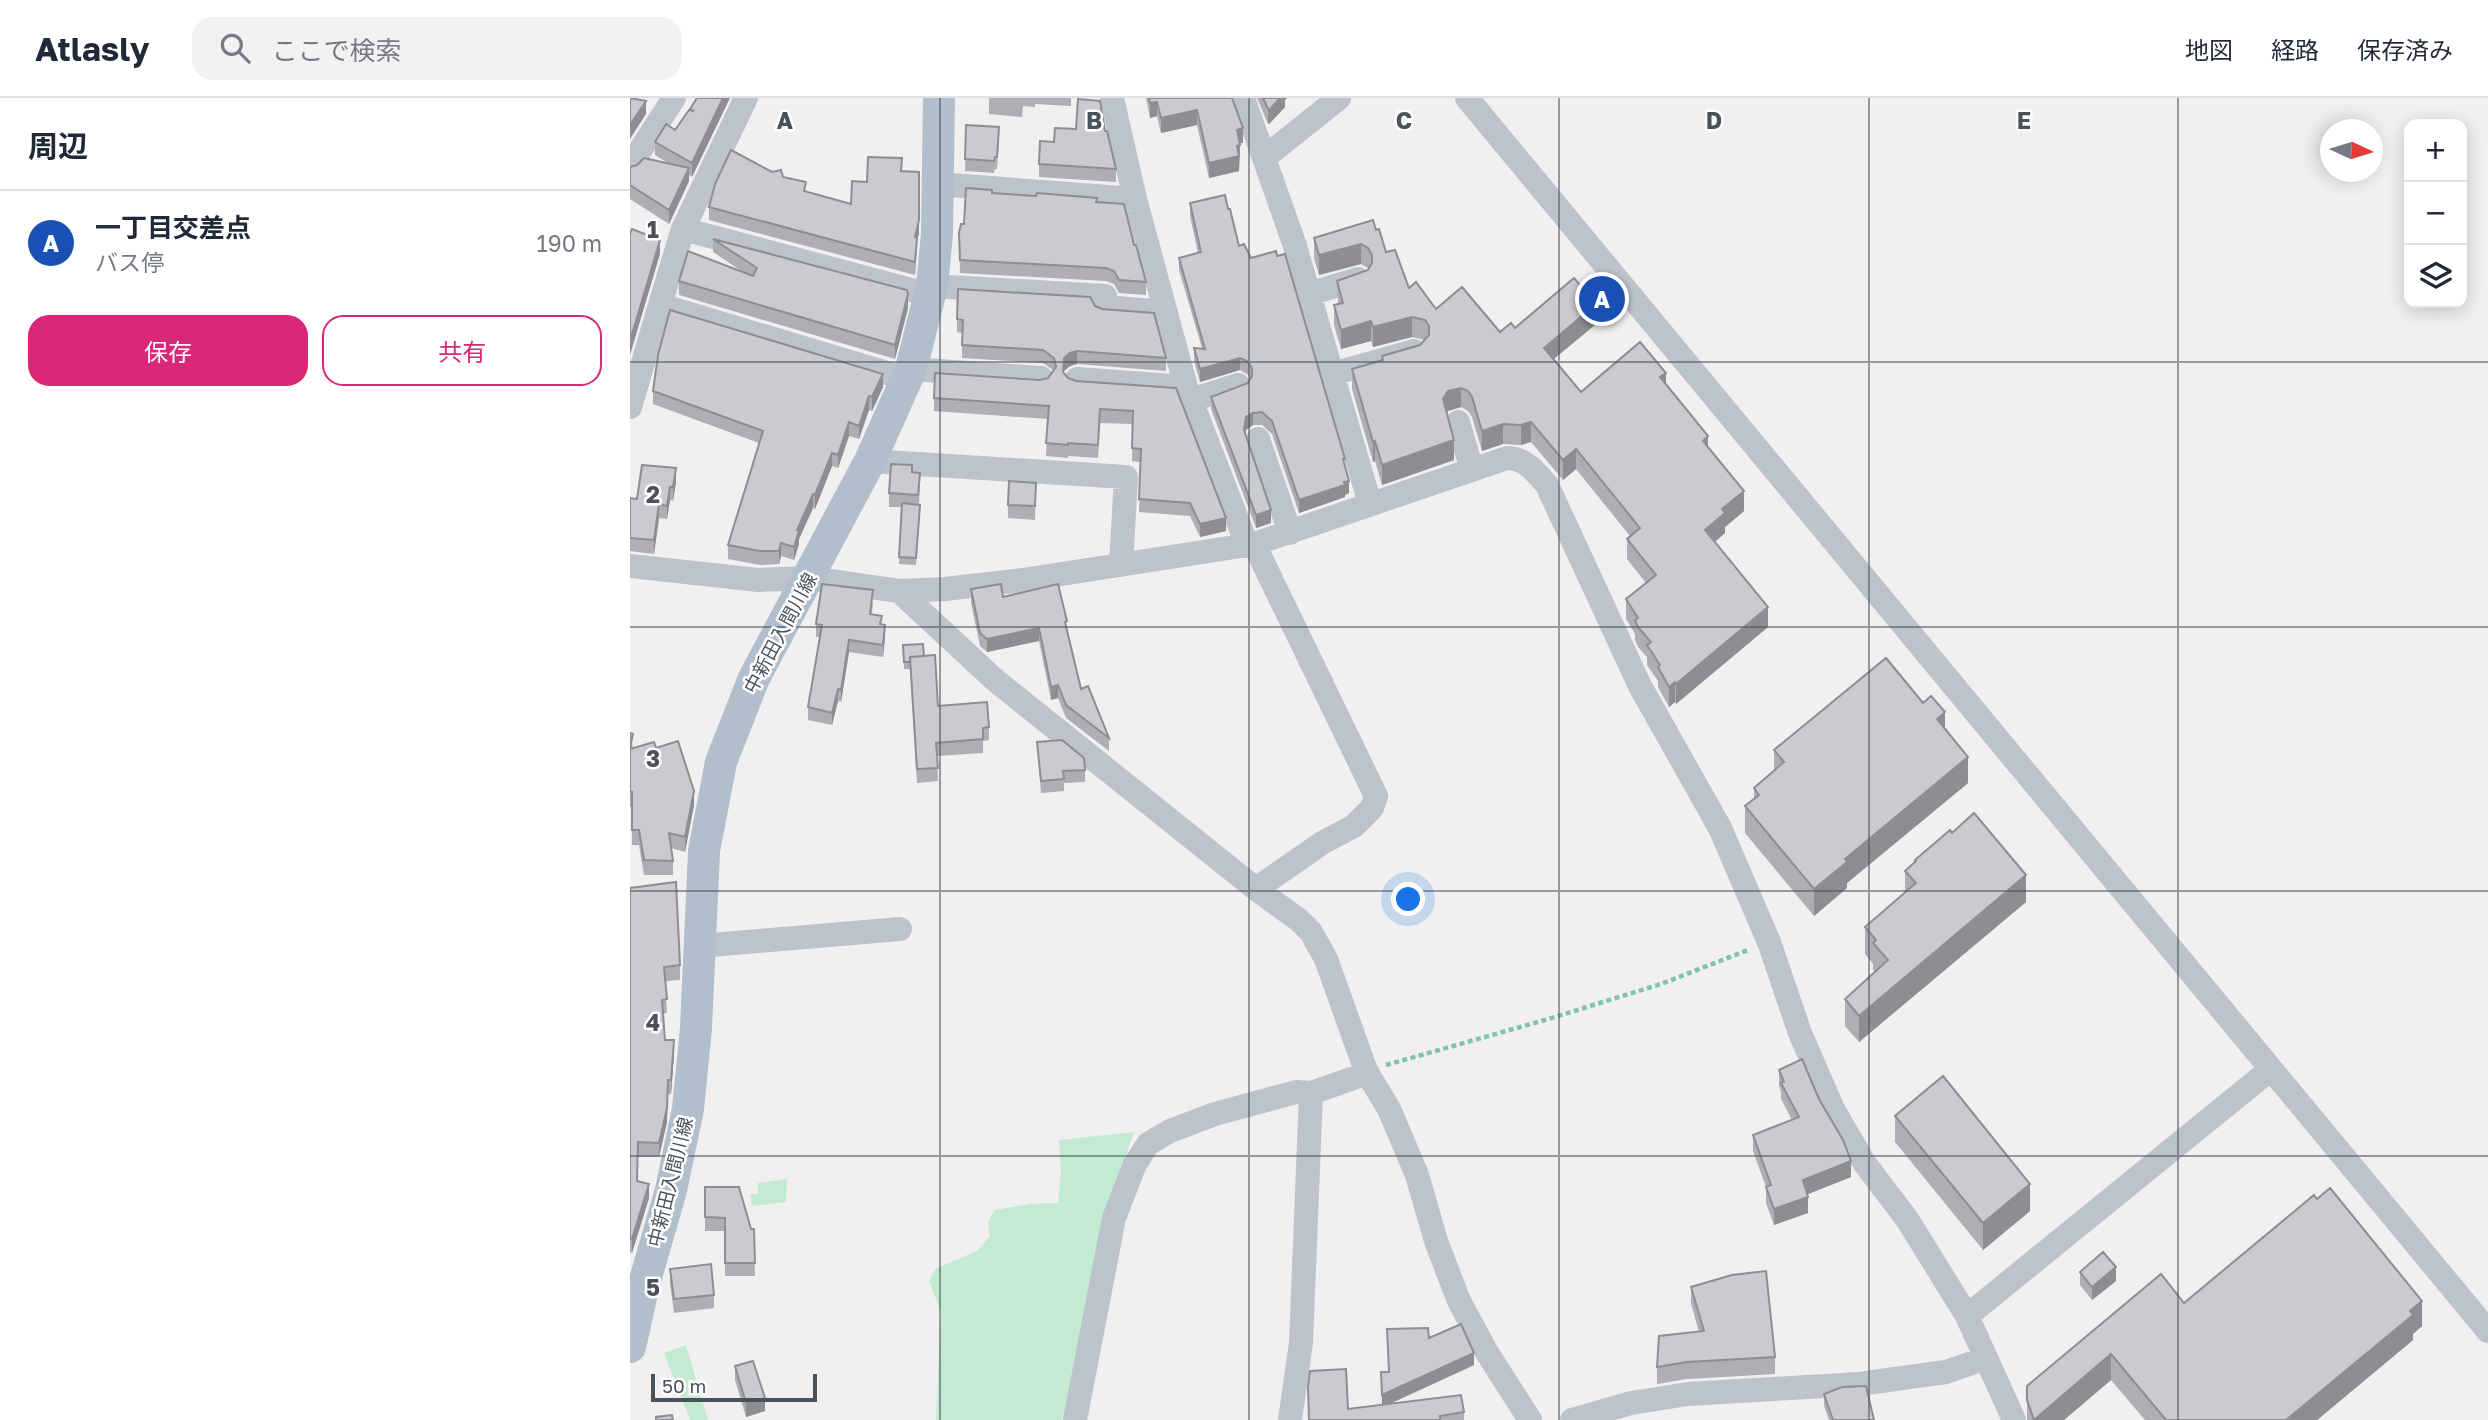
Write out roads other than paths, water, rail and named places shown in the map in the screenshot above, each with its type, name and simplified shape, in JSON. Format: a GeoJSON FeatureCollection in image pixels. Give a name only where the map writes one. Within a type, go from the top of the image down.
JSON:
{"type":"FeatureCollection","features":[{"type":"Feature","properties":{"kind":"main road","name":"中新田入間川線"},"geometry":{"type":"LineString","coordinates":[[630,1346],[644,1284],[671,1190],[688,1109],[696,1028],[704,851],[721,762],[754,678],[870,461],[909,374],[931,290],[937,234],[939,98]]}},
{"type":"Feature","properties":{"kind":"street"},"geometry":{"type":"LineString","coordinates":[[631,162],[674,98]]}},
{"type":"Feature","properties":{"kind":"street"},"geometry":{"type":"LineString","coordinates":[[630,407],[683,229],[746,98]]}},
{"type":"Feature","properties":{"kind":"street"},"geometry":{"type":"LineString","coordinates":[[1112,98],[1135,199],[1189,393],[1251,545],[1376,796],[1372,808],[1354,826],[1322,843],[1256,889]]}},
{"type":"Feature","properties":{"kind":"street"},"geometry":{"type":"LineString","coordinates":[[1243,98],[1309,294],[1370,503]]}},
{"type":"Feature","properties":{"kind":"street"},"geometry":{"type":"LineString","coordinates":[[1265,157],[1339,98]]}},
{"type":"Feature","properties":{"kind":"street"},"geometry":{"type":"LineString","coordinates":[[1467,98],[2488,1331]]}},
{"type":"Feature","properties":{"kind":"street"},"geometry":{"type":"LineString","coordinates":[[938,184],[1135,199]]}},
{"type":"Feature","properties":{"kind":"street"},"geometry":{"type":"LineString","coordinates":[[683,229],[931,290],[1105,296],[1104,307],[1166,312]]}},
{"type":"Feature","properties":{"kind":"street"},"geometry":{"type":"LineString","coordinates":[[1309,294],[1359,279]]}},
{"type":"Feature","properties":{"kind":"street"},"geometry":{"type":"LineString","coordinates":[[660,305],[909,374],[1041,378]]}},
{"type":"Feature","properties":{"kind":"street"},"geometry":{"type":"LineString","coordinates":[[1332,374],[1415,351]]}},
{"type":"Feature","properties":{"kind":"street"},"geometry":{"type":"LineString","coordinates":[[1077,379],[1189,393],[1238,385]]}},
{"type":"Feature","properties":{"kind":"street"},"geometry":{"type":"LineString","coordinates":[[1458,422],[1472,470]]}},
{"type":"Feature","properties":{"kind":"street"},"geometry":{"type":"LineString","coordinates":[[1258,439],[1290,533]]}},
{"type":"Feature","properties":{"kind":"street"},"geometry":{"type":"LineString","coordinates":[[630,566],[758,580],[809,578],[899,591],[1010,582],[1251,545],[1507,458],[1516,458],[1532,467],[1547,485],[1640,686],[1720,828],[1769,942],[1800,1033],[1833,1110],[1865,1164],[1907,1219],[1967,1316],[2014,1420]]}},
{"type":"Feature","properties":{"kind":"street"},"geometry":{"type":"LineString","coordinates":[[870,461],[1126,477],[1121,565]]}},
{"type":"Feature","properties":{"kind":"street"},"geometry":{"type":"LineString","coordinates":[[899,591],[995,680],[1311,932],[1326,959],[1367,1072],[1389,1109],[1417,1175],[1436,1241],[1459,1301],[1486,1351],[1530,1420]]}},
{"type":"Feature","properties":{"kind":"street"},"geometry":{"type":"LineString","coordinates":[[699,946],[900,929]]}},
{"type":"Feature","properties":{"kind":"street"},"geometry":{"type":"LineString","coordinates":[[1967,1316],[2271,1069]]}},
{"type":"Feature","properties":{"kind":"street"},"geometry":{"type":"LineString","coordinates":[[1074,1420],[1114,1219],[1135,1164],[1148,1144],[1170,1131],[1215,1114],[1296,1092],[1311,1093],[1367,1072]]}},
{"type":"Feature","properties":{"kind":"street"},"geometry":{"type":"LineString","coordinates":[[1290,1420],[1301,1343],[1311,1093]]}},
{"type":"Feature","properties":{"kind":"street"},"geometry":{"type":"LineString","coordinates":[[1572,1420],[1631,1404],[1688,1394],[1859,1384],[1947,1372],[1986,1358]]}},
{"type":"Feature","properties":{"kind":"place","name":"一丁目交差点"},"geometry":{"type":"Point","coordinates":[1602,299]}}]}
